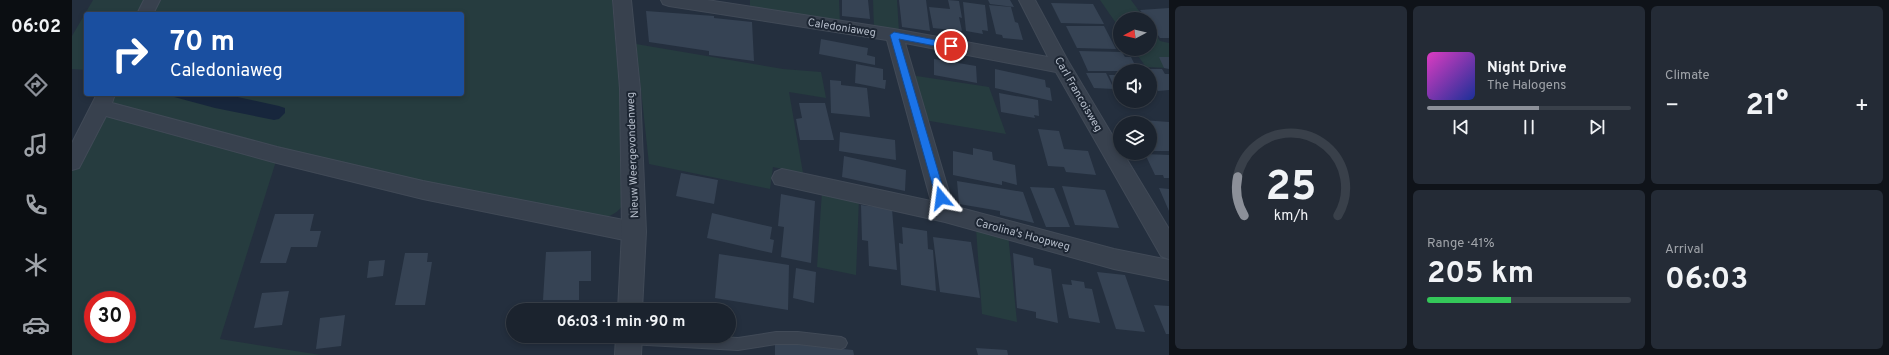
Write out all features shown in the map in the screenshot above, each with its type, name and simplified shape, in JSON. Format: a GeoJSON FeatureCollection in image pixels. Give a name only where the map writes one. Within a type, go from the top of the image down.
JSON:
{"type":"FeatureCollection","features":[{"type":"Feature","properties":{"kind":"street"},"geometry":{"type":"LineString","coordinates":[[147,12],[152,0]]}},
{"type":"Feature","properties":{"kind":"street","name":"Nieuw Weergevondenweg"},"geometry":{"type":"LineString","coordinates":[[622,0],[630,89],[634,232],[630,303]]}},
{"type":"Feature","properties":{"kind":"street","name":"Caledoniaweg"},"geometry":{"type":"LineString","coordinates":[[669,0],[894,35],[1062,66]]}},
{"type":"Feature","properties":{"kind":"street","name":"Carl Francoisweg"},"geometry":{"type":"LineString","coordinates":[[1027,0],[1062,66],[1169,249]]}},
{"type":"Feature","properties":{"kind":"street"},"geometry":{"type":"LineString","coordinates":[[894,35],[945,213]]}},
{"type":"Feature","properties":{"kind":"street"},"geometry":{"type":"LineString","coordinates":[[72,162],[103,101],[277,155],[423,190],[634,232]]}},
{"type":"Feature","properties":{"kind":"street","name":"Carolina's Hoopweg"},"geometry":{"type":"LineString","coordinates":[[782,178],[945,213],[1114,259],[1169,270]]}},
{"type":"Feature","properties":{"kind":"lane"},"geometry":{"type":"LineString","coordinates":[[629,343],[738,344],[776,338],[798,338],[841,343]]}},
{"type":"Feature","properties":{"kind":"green space"},"geometry":{"type":"Polygon","coordinates":[[[93,0],[149,0],[143,12],[86,12],[93,0]]]}},
{"type":"Feature","properties":{"kind":"green space"},"geometry":{"type":"Polygon","coordinates":[[[156,0],[612,0],[621,109],[624,204],[614,214],[600,219],[429,185],[118,106],[112,102],[112,96],[464,96],[464,12],[151,12],[156,0]]]}},
{"type":"Feature","properties":{"kind":"green space"},"geometry":{"type":"Polygon","coordinates":[[[750,0],[839,0],[840,24],[750,8],[750,0]]]}},
{"type":"Feature","properties":{"kind":"green space"},"geometry":{"type":"Polygon","coordinates":[[[873,0],[897,0],[899,32],[874,29],[873,0]]]}},
{"type":"Feature","properties":{"kind":"green space"},"geometry":{"type":"Polygon","coordinates":[[[1100,0],[1131,0],[1140,12],[1113,12],[1113,19],[1100,0]]]}},
{"type":"Feature","properties":{"kind":"green space"},"geometry":{"type":"Polygon","coordinates":[[[84,15],[84,70],[72,69],[72,36],[84,15]]]}},
{"type":"Feature","properties":{"kind":"green space"},"geometry":{"type":"Polygon","coordinates":[[[1157,37],[1160,41],[1169,43],[1169,68],[1157,67],[1157,64],[1144,64],[1138,56],[1157,56],[1157,37]]]}},
{"type":"Feature","properties":{"kind":"green space"},"geometry":{"type":"Polygon","coordinates":[[[636,44],[783,69],[821,72],[826,98],[789,92],[803,173],[773,167],[770,189],[649,164],[636,44]]]}},
{"type":"Feature","properties":{"kind":"green space"},"geometry":{"type":"Polygon","coordinates":[[[910,75],[989,87],[1006,134],[924,120],[910,75]]]}},
{"type":"Feature","properties":{"kind":"green space"},"geometry":{"type":"Polygon","coordinates":[[[108,112],[277,158],[220,339],[321,355],[72,355],[72,168],[108,112]]]}},
{"type":"Feature","properties":{"kind":"green space"},"geometry":{"type":"Polygon","coordinates":[[[822,191],[859,198],[856,275],[817,267],[822,191]]]}},
{"type":"Feature","properties":{"kind":"green space"},"geometry":{"type":"Polygon","coordinates":[[[976,228],[1008,234],[1017,322],[982,314],[976,228]]]}},
{"type":"Feature","properties":{"kind":"water"},"geometry":{"type":"Polygon","coordinates":[[[170,96],[233,96],[279,106],[285,108],[285,113],[279,119],[274,120],[215,108],[170,96]]]}},
{"type":"Feature","properties":{"kind":"building"},"geometry":{"type":"Polygon","coordinates":[[[842,0],[868,0],[870,19],[842,16],[842,0]]]}},
{"type":"Feature","properties":{"kind":"building"},"geometry":{"type":"Polygon","coordinates":[[[899,0],[926,0],[930,31],[902,27],[899,0]]]}},
{"type":"Feature","properties":{"kind":"building"},"geometry":{"type":"Polygon","coordinates":[[[948,0],[959,1],[962,18],[959,17],[962,31],[933,28],[929,7],[950,9],[948,0]]]}},
{"type":"Feature","properties":{"kind":"building"},"geometry":{"type":"Polygon","coordinates":[[[988,0],[1010,0],[1014,7],[990,4],[988,0]]]}},
{"type":"Feature","properties":{"kind":"building"},"geometry":{"type":"Polygon","coordinates":[[[963,2],[985,5],[988,31],[982,30],[983,34],[966,31],[963,2]]]}},
{"type":"Feature","properties":{"kind":"building"},"geometry":{"type":"Polygon","coordinates":[[[1051,3],[1093,4],[1104,24],[1061,23],[1051,3]]]}},
{"type":"Feature","properties":{"kind":"building"},"geometry":{"type":"Polygon","coordinates":[[[989,5],[1011,7],[1015,22],[1018,23],[1023,40],[1003,38],[1002,35],[996,34],[989,5]]]}},
{"type":"Feature","properties":{"kind":"building"},"geometry":{"type":"Polygon","coordinates":[[[1169,8],[1169,38],[1160,38],[1157,34],[1157,12],[1142,12],[1140,10],[1169,8]]]}},
{"type":"Feature","properties":{"kind":"building"},"geometry":{"type":"Polygon","coordinates":[[[646,11],[714,16],[714,18],[752,22],[754,61],[709,55],[709,51],[649,42],[646,11]]]}},
{"type":"Feature","properties":{"kind":"building"},"geometry":{"type":"Polygon","coordinates":[[[1066,26],[1104,26],[1113,43],[1113,49],[1077,48],[1066,26]]]}},
{"type":"Feature","properties":{"kind":"building"},"geometry":{"type":"Polygon","coordinates":[[[821,39],[868,48],[867,55],[875,57],[875,65],[819,54],[821,39]]]}},
{"type":"Feature","properties":{"kind":"building"},"geometry":{"type":"Polygon","coordinates":[[[1079,51],[1113,52],[1113,56],[1131,57],[1134,64],[1113,64],[1113,71],[1088,71],[1079,51]]]}},
{"type":"Feature","properties":{"kind":"building"},"geometry":{"type":"Polygon","coordinates":[[[1159,57],[1169,57],[1169,69],[1164,68],[1159,57]]]}},
{"type":"Feature","properties":{"kind":"building"},"geometry":{"type":"Polygon","coordinates":[[[934,59],[976,66],[977,83],[934,75],[934,59]]]}},
{"type":"Feature","properties":{"kind":"building"},"geometry":{"type":"Polygon","coordinates":[[[856,64],[883,69],[883,80],[886,80],[885,89],[855,83],[856,64]]]}},
{"type":"Feature","properties":{"kind":"building"},"geometry":{"type":"Polygon","coordinates":[[[995,69],[1045,80],[1046,87],[1050,88],[1052,101],[995,88],[995,69]]]}},
{"type":"Feature","properties":{"kind":"building"},"geometry":{"type":"Polygon","coordinates":[[[1157,69],[1162,69],[1165,74],[1169,74],[1169,90],[1158,91],[1157,69]]]}},
{"type":"Feature","properties":{"kind":"building"},"geometry":{"type":"Polygon","coordinates":[[[1086,73],[1106,73],[1113,89],[1094,88],[1086,73]]]}},
{"type":"Feature","properties":{"kind":"building"},"geometry":{"type":"Polygon","coordinates":[[[1109,75],[1113,75],[1113,84],[1109,75]]]}},
{"type":"Feature","properties":{"kind":"building"},"geometry":{"type":"Polygon","coordinates":[[[830,80],[841,81],[841,85],[867,88],[870,117],[831,113],[830,80]]]}},
{"type":"Feature","properties":{"kind":"building"},"geometry":{"type":"Polygon","coordinates":[[[999,93],[1038,100],[1039,116],[1034,115],[1035,118],[1001,112],[999,93]]]}},
{"type":"Feature","properties":{"kind":"building"},"geometry":{"type":"Polygon","coordinates":[[[799,103],[825,103],[834,140],[800,140],[796,119],[802,118],[799,103]]]}},
{"type":"Feature","properties":{"kind":"building"},"geometry":{"type":"Polygon","coordinates":[[[1157,121],[1169,122],[1169,151],[1157,151],[1157,121]]]}},
{"type":"Feature","properties":{"kind":"building"},"geometry":{"type":"Polygon","coordinates":[[[1038,129],[1059,131],[1064,149],[1088,151],[1096,175],[1066,172],[1064,167],[1048,166],[1038,129]]]}},
{"type":"Feature","properties":{"kind":"building"},"geometry":{"type":"Polygon","coordinates":[[[840,132],[895,140],[896,160],[839,151],[840,132]]]}},
{"type":"Feature","properties":{"kind":"building"},"geometry":{"type":"Polygon","coordinates":[[[973,148],[992,152],[993,160],[1015,165],[1017,185],[1002,181],[1002,185],[953,175],[953,151],[973,155],[973,148]]]}},
{"type":"Feature","properties":{"kind":"building"},"geometry":{"type":"Polygon","coordinates":[[[1157,154],[1169,155],[1169,178],[1164,178],[1163,175],[1155,175],[1148,160],[1157,160],[1157,154]]]}},
{"type":"Feature","properties":{"kind":"building"},"geometry":{"type":"Polygon","coordinates":[[[844,156],[906,170],[905,191],[842,177],[844,156]]]}},
{"type":"Feature","properties":{"kind":"building"},"geometry":{"type":"Polygon","coordinates":[[[681,173],[718,180],[714,204],[676,196],[681,173]]]}},
{"type":"Feature","properties":{"kind":"building"},"geometry":{"type":"Polygon","coordinates":[[[957,181],[1023,192],[1034,223],[1000,215],[1000,211],[959,204],[957,181]]]}},
{"type":"Feature","properties":{"kind":"building"},"geometry":{"type":"Polygon","coordinates":[[[1062,186],[1105,190],[1119,228],[1075,225],[1062,186]]]}},
{"type":"Feature","properties":{"kind":"building"},"geometry":{"type":"Polygon","coordinates":[[[1030,187],[1054,188],[1070,227],[1046,227],[1030,187]]]}},
{"type":"Feature","properties":{"kind":"building"},"geometry":{"type":"Polygon","coordinates":[[[1159,188],[1169,189],[1169,211],[1159,188]]]}},
{"type":"Feature","properties":{"kind":"building"},"geometry":{"type":"Polygon","coordinates":[[[781,194],[815,201],[811,263],[781,257],[784,227],[778,226],[781,194]]]}},
{"type":"Feature","properties":{"kind":"building"},"geometry":{"type":"Polygon","coordinates":[[[861,205],[892,209],[897,270],[869,266],[868,241],[862,240],[861,205]]]}},
{"type":"Feature","properties":{"kind":"building"},"geometry":{"type":"Polygon","coordinates":[[[712,213],[772,227],[770,239],[774,240],[772,253],[707,238],[712,213]]]}},
{"type":"Feature","properties":{"kind":"building"},"geometry":{"type":"Polygon","coordinates":[[[275,214],[314,214],[310,231],[321,231],[317,247],[291,247],[286,263],[260,263],[275,214]]]}},
{"type":"Feature","properties":{"kind":"building"},"geometry":{"type":"Polygon","coordinates":[[[902,227],[927,231],[928,249],[933,250],[936,291],[901,285],[899,243],[903,244],[902,227]]]}},
{"type":"Feature","properties":{"kind":"building"},"geometry":{"type":"Polygon","coordinates":[[[933,237],[971,242],[980,298],[940,292],[933,237]]]}},
{"type":"Feature","properties":{"kind":"building"},"geometry":{"type":"Polygon","coordinates":[[[591,251],[591,281],[579,281],[579,300],[543,300],[546,252],[591,251]]]}},
{"type":"Feature","properties":{"kind":"building"},"geometry":{"type":"Polygon","coordinates":[[[405,253],[428,253],[427,262],[432,262],[425,305],[395,305],[405,253]]]}},
{"type":"Feature","properties":{"kind":"building"},"geometry":{"type":"Polygon","coordinates":[[[1013,253],[1033,258],[1034,265],[1051,269],[1058,323],[1036,318],[1036,312],[1017,308],[1013,253]]]}},
{"type":"Feature","properties":{"kind":"building"},"geometry":{"type":"Polygon","coordinates":[[[719,254],[789,265],[788,310],[715,298],[719,254]]]}},
{"type":"Feature","properties":{"kind":"building"},"geometry":{"type":"Polygon","coordinates":[[[385,260],[383,276],[367,278],[369,261],[385,260]]]}},
{"type":"Feature","properties":{"kind":"building"},"geometry":{"type":"Polygon","coordinates":[[[796,268],[816,272],[814,303],[793,298],[796,268]]]}},
{"type":"Feature","properties":{"kind":"building"},"geometry":{"type":"Polygon","coordinates":[[[1097,272],[1125,275],[1145,332],[1116,329],[1097,272]]]}},
{"type":"Feature","properties":{"kind":"building"},"geometry":{"type":"Polygon","coordinates":[[[1071,280],[1084,282],[1085,288],[1092,289],[1100,323],[1069,318],[1062,284],[1072,285],[1071,280]]]}},
{"type":"Feature","properties":{"kind":"building"},"geometry":{"type":"Polygon","coordinates":[[[289,291],[282,325],[254,328],[262,293],[289,291]]]}},
{"type":"Feature","properties":{"kind":"building"},"geometry":{"type":"Polygon","coordinates":[[[1154,305],[1169,306],[1169,334],[1166,334],[1154,305]]]}},
{"type":"Feature","properties":{"kind":"building"},"geometry":{"type":"Polygon","coordinates":[[[345,315],[341,346],[316,349],[320,318],[345,315]]]}},
{"type":"Feature","properties":{"kind":"building"},"geometry":{"type":"Polygon","coordinates":[[[786,343],[853,350],[854,355],[775,355],[775,344],[785,345],[786,343]]]}},
{"type":"Feature","properties":{"kind":"building"},"geometry":{"type":"Polygon","coordinates":[[[976,348],[1007,350],[1008,355],[978,355],[976,348]]]}},
{"type":"Feature","properties":{"kind":"route"},"geometry":{"type":"LineString","coordinates":[[941,198],[894,35],[951,46]]}}]}
